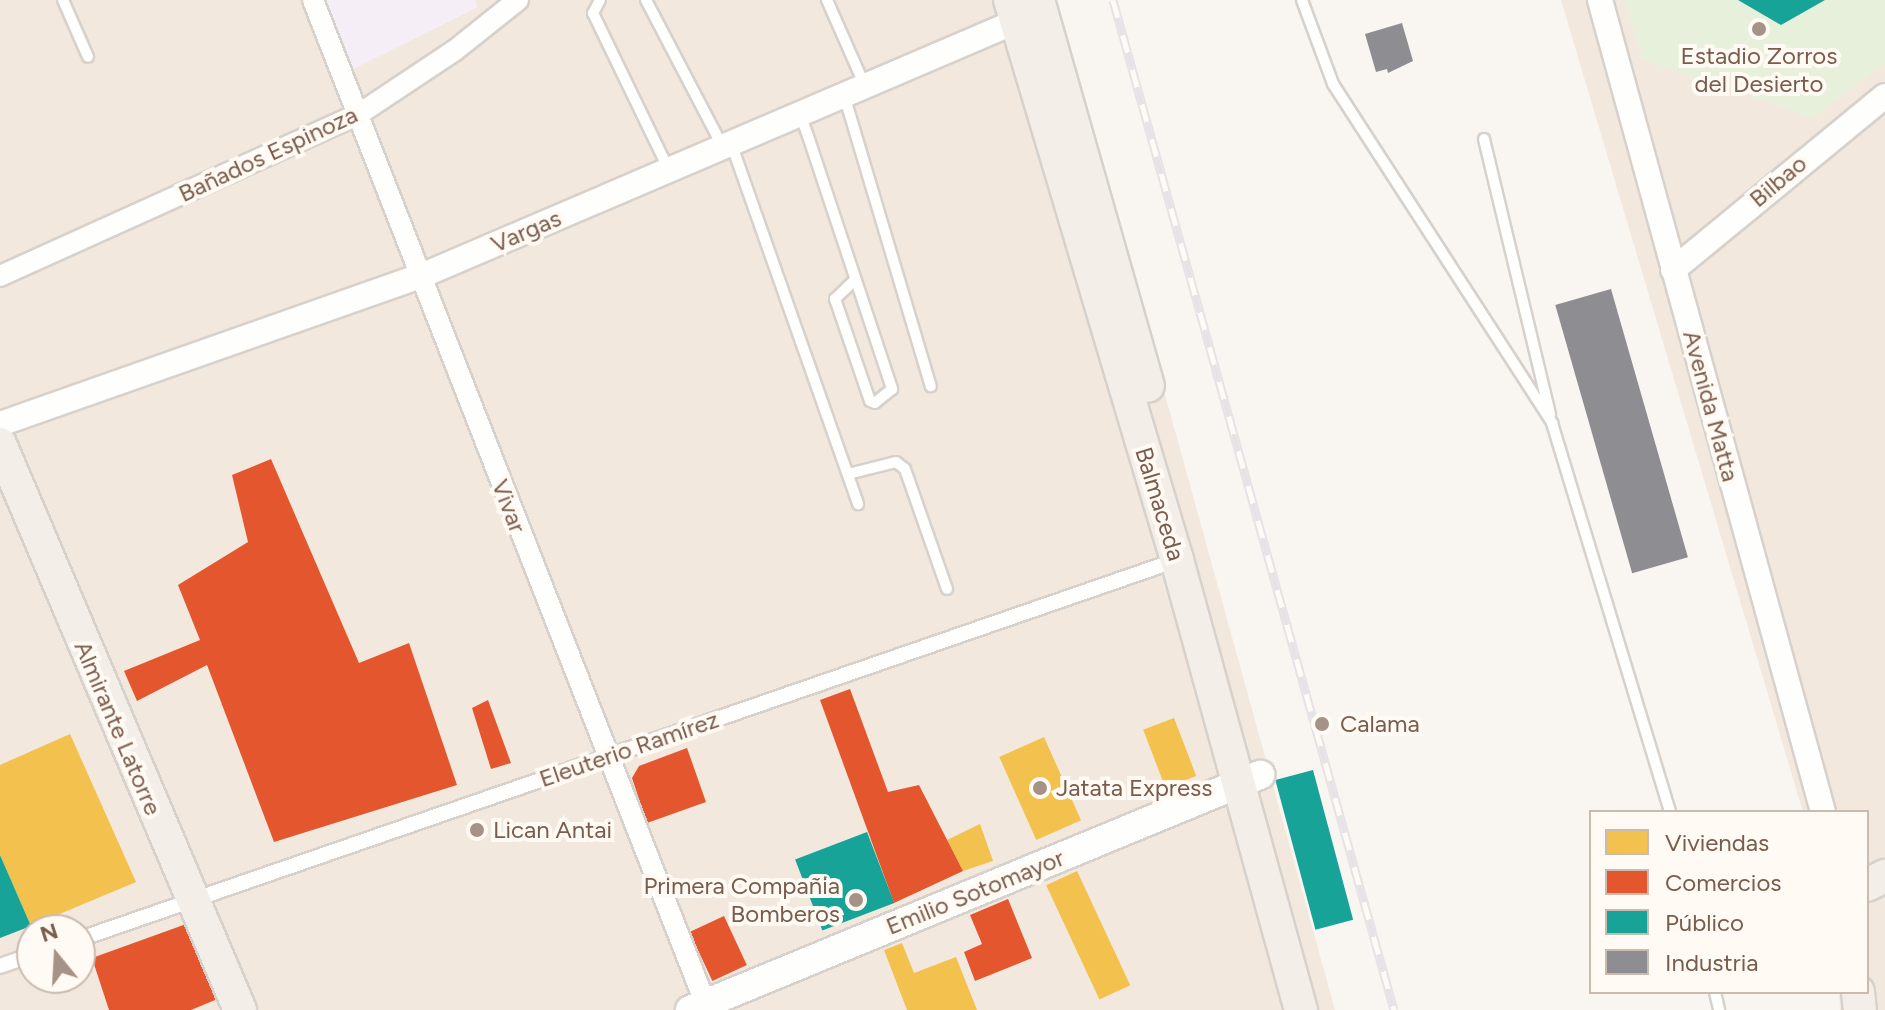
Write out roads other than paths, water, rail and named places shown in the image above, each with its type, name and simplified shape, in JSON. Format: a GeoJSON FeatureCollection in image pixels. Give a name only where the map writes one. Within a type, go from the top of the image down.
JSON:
{"type":"FeatureCollection","features":[{"type":"Feature","properties":{"kind":"main road","name":"Balmaceda"},"geometry":{"type":"LineString","coordinates":[[1026,8],[1177,560],[1250,779],[1301,1010]]}},
{"type":"Feature","properties":{"kind":"main road","name":"Balmaceda"},"geometry":{"type":"LineString","coordinates":[[1026,8],[1320,1010]]}},
{"type":"Feature","properties":{"kind":"main road","name":"Almirante Latorre"},"geometry":{"type":"LineString","coordinates":[[0,444],[191,902],[240,1010]]}},
{"type":"Feature","properties":{"kind":"main road","name":"Emilio Sotomayor"},"geometry":{"type":"LineString","coordinates":[[701,1008],[1250,779]]}},
{"type":"Feature","properties":{"kind":"street","name":"Vivar"},"geometry":{"type":"LineString","coordinates":[[313,0],[701,1008]]}},
{"type":"Feature","properties":{"kind":"street","name":"Bañados Espinoza"},"geometry":{"type":"LineString","coordinates":[[0,276],[359,114],[454,51],[518,0]]}},
{"type":"Feature","properties":{"kind":"street","name":"Avenida Matta"},"geometry":{"type":"LineString","coordinates":[[1600,0],[1822,810]]}},
{"type":"Feature","properties":{"kind":"street","name":"Vargas"},"geometry":{"type":"LineString","coordinates":[[0,424],[421,276],[854,91],[1026,8]]}},
{"type":"Feature","properties":{"kind":"street","name":"Bilbao"},"geometry":{"type":"LineString","coordinates":[[1673,270],[1885,96]]}},
{"type":"Feature","properties":{"kind":"street","name":"Eleuterio Ramírez"},"geometry":{"type":"LineString","coordinates":[[96,934],[1177,560]]}},
{"type":"Feature","properties":{"kind":"lane"},"geometry":{"type":"LineString","coordinates":[[63,0],[88,57]]}},
{"type":"Feature","properties":{"kind":"lane"},"geometry":{"type":"LineString","coordinates":[[600,0],[593,13],[669,170]]}},
{"type":"Feature","properties":{"kind":"lane"},"geometry":{"type":"LineString","coordinates":[[646,0],[727,145],[858,504]]}},
{"type":"Feature","properties":{"kind":"lane"},"geometry":{"type":"LineString","coordinates":[[827,0],[931,386]]}},
{"type":"Feature","properties":{"kind":"lane"},"geometry":{"type":"LineString","coordinates":[[1302,0],[1333,84],[1552,423]]}},
{"type":"Feature","properties":{"kind":"lane"},"geometry":{"type":"LineString","coordinates":[[800,114],[892,389],[875,403],[870,401],[835,299],[855,280]]}},
{"type":"Feature","properties":{"kind":"lane"},"geometry":{"type":"LineString","coordinates":[[1484,139],[1552,423],[1669,810]]}},
{"type":"Feature","properties":{"kind":"lane"},"geometry":{"type":"LineString","coordinates":[[848,474],[896,462],[905,469],[947,589]]}},
{"type":"Feature","properties":{"kind":"railway"},"geometry":{"type":"LineString","coordinates":[[1113,0],[1394,1010]]}},
{"type":"Feature","properties":{"kind":"place","name":"Estadio Zorros del Desierto"},"geometry":{"type":"Point","coordinates":[1759,29]}},
{"type":"Feature","properties":{"kind":"place","name":"Calama"},"geometry":{"type":"Point","coordinates":[1322,724]}},
{"type":"Feature","properties":{"kind":"place","name":"Jatata Express"},"geometry":{"type":"Point","coordinates":[1040,788]}},
{"type":"Feature","properties":{"kind":"place","name":"Lican Antai"},"geometry":{"type":"Point","coordinates":[477,830]}},
{"type":"Feature","properties":{"kind":"place","name":"Primera Compañia Bomberos"},"geometry":{"type":"Point","coordinates":[856,900]}}]}
